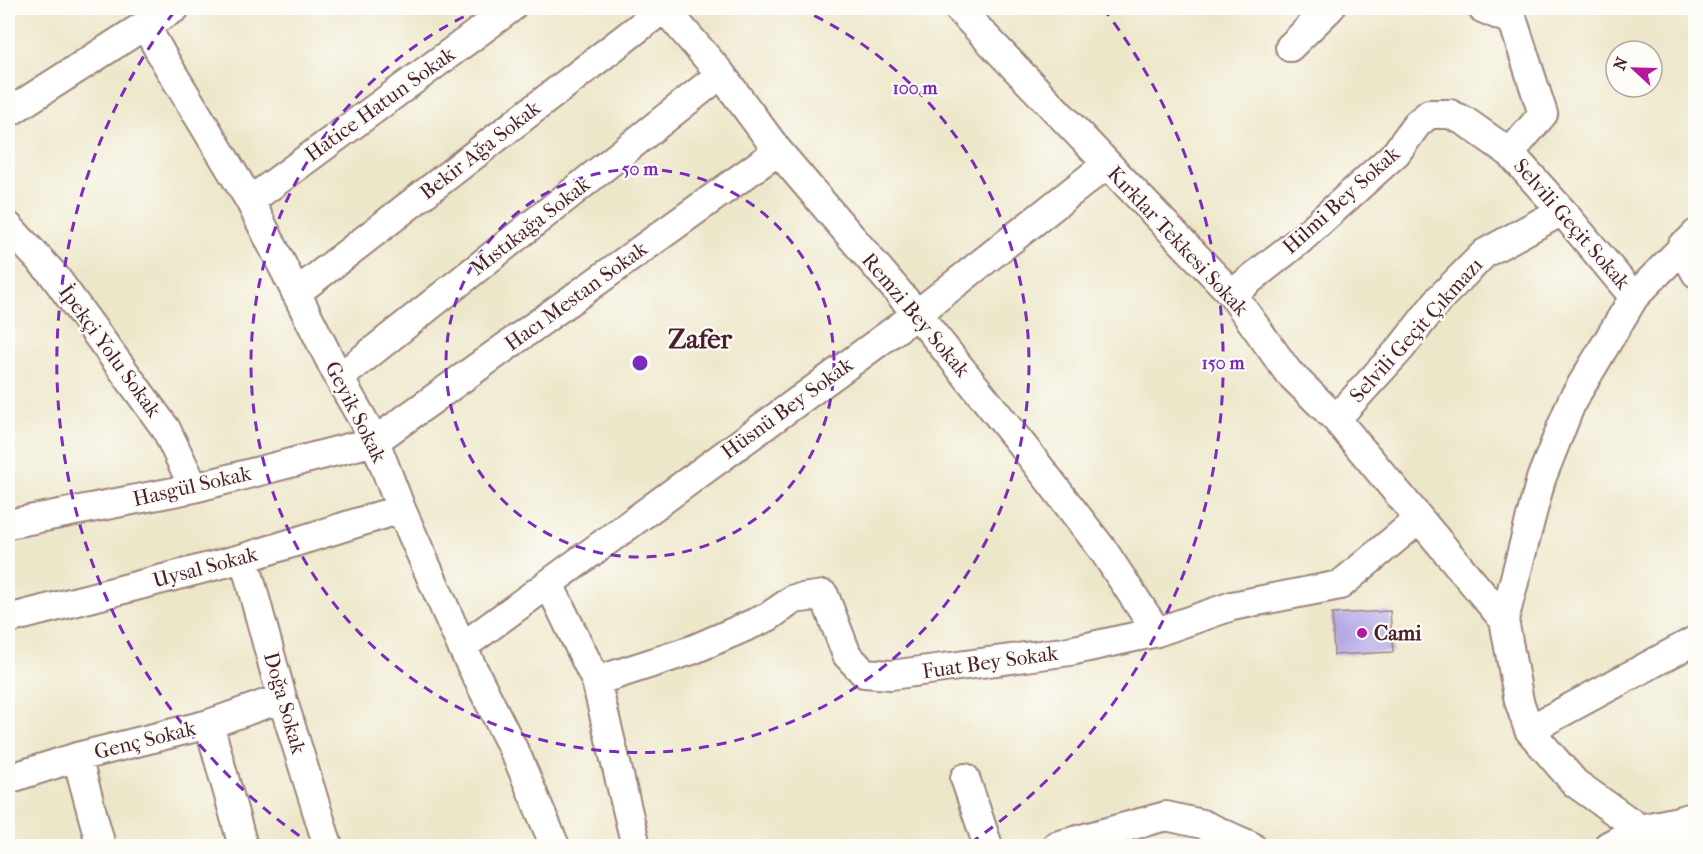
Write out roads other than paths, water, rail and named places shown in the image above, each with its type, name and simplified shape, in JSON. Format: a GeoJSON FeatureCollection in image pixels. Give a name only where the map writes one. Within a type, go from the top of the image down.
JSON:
{"type":"FeatureCollection","features":[{"type":"Feature","properties":{"kind":"street","name":"Hatice Hatun Sokak"},"geometry":{"type":"LineString","coordinates":[[250,201],[511,8]]}},
{"type":"Feature","properties":{"kind":"street","name":"Remzi Bey Sokak"},"geometry":{"type":"LineString","coordinates":[[664,8],[721,74],[778,151],[917,314],[1019,441],[1103,550],[1157,632]]}},
{"type":"Feature","properties":{"kind":"street","name":"Bekir Ağa Sokak"},"geometry":{"type":"LineString","coordinates":[[296,293],[664,8]]}},
{"type":"Feature","properties":{"kind":"street","name":"Kırklar Tekkesi Sokak"},"geometry":{"type":"LineString","coordinates":[[958,8],[1232,294],[1288,372],[1336,419],[1504,620]]}},
{"type":"Feature","properties":{"kind":"street"},"geometry":{"type":"LineString","coordinates":[[1290,47],[1330,8]]}},
{"type":"Feature","properties":{"kind":"street","name":"Selvili Geçit Sokak"},"geometry":{"type":"LineString","coordinates":[[1482,8],[1521,14],[1543,114],[1510,153],[1634,297]]}},
{"type":"Feature","properties":{"kind":"street","name":"Geyik Sokak"},"geometry":{"type":"LineString","coordinates":[[161,12],[168,66],[250,201],[339,378],[375,441],[401,509],[462,647],[518,759],[555,846]]}},
{"type":"Feature","properties":{"kind":"street"},"geometry":{"type":"LineString","coordinates":[[8,113],[161,12]]}},
{"type":"Feature","properties":{"kind":"street","name":"Mıstıkağa Sokak"},"geometry":{"type":"LineString","coordinates":[[339,378],[721,74]]}},
{"type":"Feature","properties":{"kind":"street","name":"Hilmi Bey Sokak"},"geometry":{"type":"LineString","coordinates":[[1232,294],[1300,240],[1396,153],[1417,124],[1429,114],[1450,114],[1466,122],[1510,153]]}},
{"type":"Feature","properties":{"kind":"street","name":"Hacı Mestan Sokak"},"geometry":{"type":"LineString","coordinates":[[375,441],[778,151]]}},
{"type":"Feature","properties":{"kind":"street","name":"Hüsnü Bey Sokak"},"geometry":{"type":"LineString","coordinates":[[462,647],[917,314],[1107,164]]}},
{"type":"Feature","properties":{"kind":"street","name":"Selvili Geçit Çıkmazı"},"geometry":{"type":"LineString","coordinates":[[1336,419],[1401,348],[1440,298],[1485,253],[1562,212]]}},
{"type":"Feature","properties":{"kind":"street","name":"İpekçi Yolu Sokak"},"geometry":{"type":"LineString","coordinates":[[8,226],[53,274],[166,429],[194,488]]}},
{"type":"Feature","properties":{"kind":"street"},"geometry":{"type":"LineString","coordinates":[[1689,240],[1634,297],[1572,401],[1541,479],[1504,620],[1519,701],[1529,730],[1575,783],[1640,829],[1695,841]]}},
{"type":"Feature","properties":{"kind":"street"},"geometry":{"type":"LineString","coordinates":[[1689,240],[1695,273]]}},
{"type":"Feature","properties":{"kind":"street","name":"Hasgül Sokak"},"geometry":{"type":"LineString","coordinates":[[8,524],[194,488],[375,441]]}},
{"type":"Feature","properties":{"kind":"street","name":"Uysal Sokak"},"geometry":{"type":"LineString","coordinates":[[8,619],[244,558],[401,509]]}},
{"type":"Feature","properties":{"kind":"street","name":"Fuat Bey Sokak"},"geometry":{"type":"LineString","coordinates":[[596,681],[692,650],[768,617],[794,599],[824,595],[847,654],[864,673],[891,675],[1070,651],[1157,632],[1232,606],[1340,585],[1419,519]]}},
{"type":"Feature","properties":{"kind":"street","name":"Doğa Sokak"},"geometry":{"type":"LineString","coordinates":[[244,558],[282,698],[328,846]]}},
{"type":"Feature","properties":{"kind":"street"},"geometry":{"type":"LineString","coordinates":[[549,584],[596,681],[636,846]]}},
{"type":"Feature","properties":{"kind":"street"},"geometry":{"type":"LineString","coordinates":[[1529,730],[1695,640]]}},
{"type":"Feature","properties":{"kind":"street","name":"Genç Sokak"},"geometry":{"type":"LineString","coordinates":[[8,779],[77,757],[209,724],[282,698]]}},
{"type":"Feature","properties":{"kind":"street"},"geometry":{"type":"LineString","coordinates":[[209,724],[243,846]]}},
{"type":"Feature","properties":{"kind":"street"},"geometry":{"type":"LineString","coordinates":[[77,757],[101,846]]}},
{"type":"Feature","properties":{"kind":"street"},"geometry":{"type":"LineString","coordinates":[[965,778],[987,846]]}},
{"type":"Feature","properties":{"kind":"street"},"geometry":{"type":"LineString","coordinates":[[1056,846],[1166,816],[1202,824],[1251,846]]}},
{"type":"Feature","properties":{"kind":"street"},"geometry":{"type":"LineString","coordinates":[[1608,846],[1640,829],[1695,816]]}},
{"type":"Feature","properties":{"kind":"place","name":"Cami"},"geometry":{"type":"Point","coordinates":[1362,633]}},
{"type":"Feature","properties":{"kind":"district","name":"Zafer"},"geometry":{"type":"Point","coordinates":[700,339]}}]}
